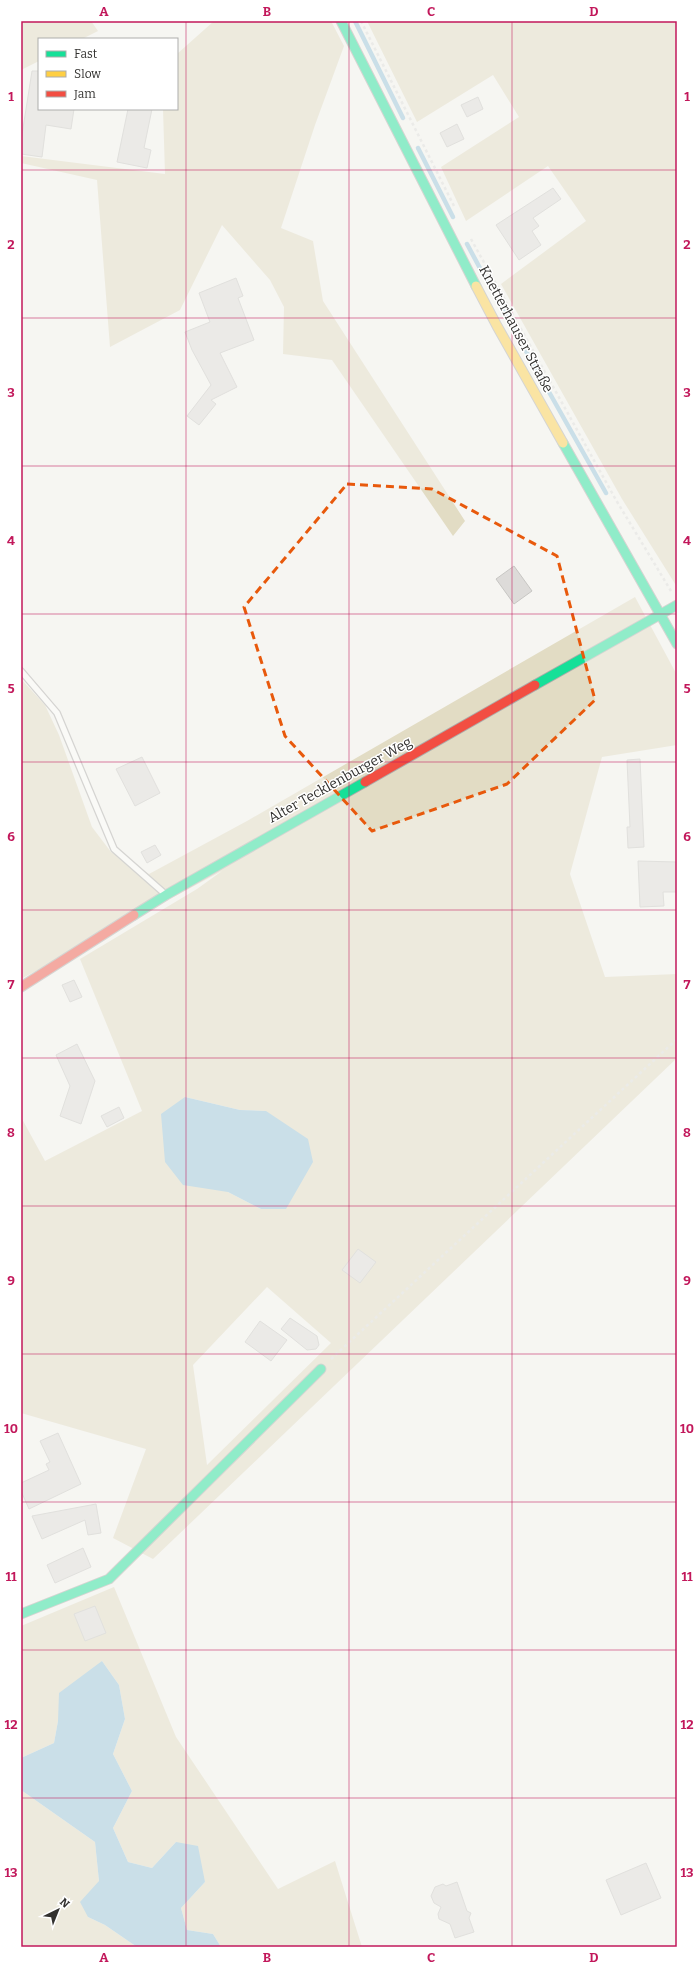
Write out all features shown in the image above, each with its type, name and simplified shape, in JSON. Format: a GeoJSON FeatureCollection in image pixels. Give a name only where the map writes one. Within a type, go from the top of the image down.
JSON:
{"type":"FeatureCollection","features":[{"type":"Feature","properties":{"kind":"street","name":"Knetterhauser Straße"},"geometry":{"type":"LineString","coordinates":[[341,21],[497,326],[677,644]]}},
{"type":"Feature","properties":{"kind":"street","name":"Alter Tecklenburger Weg"},"geometry":{"type":"LineString","coordinates":[[21,987],[166,895],[677,606]]}},
{"type":"Feature","properties":{"kind":"street"},"geometry":{"type":"LineString","coordinates":[[21,1614],[109,1579],[321,1369]]}},
{"type":"Feature","properties":{"kind":"lane"},"geometry":{"type":"LineString","coordinates":[[21,671],[57,713],[114,849],[166,895]]}},
{"type":"Feature","properties":{"kind":"path"},"geometry":{"type":"LineString","coordinates":[[361,21],[456,208]]}},
{"type":"Feature","properties":{"kind":"path"},"geometry":{"type":"LineString","coordinates":[[470,236],[616,500],[673,595]]}},
{"type":"Feature","properties":{"kind":"path"},"geometry":{"type":"LineString","coordinates":[[321,1369],[677,1039]]}},
{"type":"Feature","properties":{"kind":"highlighted area"},"geometry":{"type":"Polygon","coordinates":[[[347,484],[432,489],[557,556],[595,700],[507,784],[372,831],[285,736],[244,607],[347,484]]]}},
{"type":"Feature","properties":{"kind":"shaded area"},"geometry":{"type":"Polygon","coordinates":[[[21,21],[91,21],[98,31],[84,38],[38,38],[38,62],[21,70],[21,21]]]}},
{"type":"Feature","properties":{"kind":"shaded area"},"geometry":{"type":"Polygon","coordinates":[[[214,21],[331,21],[344,46],[315,125],[281,228],[313,241],[323,301],[465,521],[453,536],[332,360],[283,354],[284,307],[270,280],[222,225],[180,310],[110,347],[97,180],[21,163],[21,156],[165,174],[163,110],[178,110],[178,53],[214,21]]]}},
{"type":"Feature","properties":{"kind":"shaded area"},"geometry":{"type":"Polygon","coordinates":[[[367,21],[677,21],[677,587],[622,499],[501,284],[586,221],[548,166],[466,221],[441,167],[519,117],[493,75],[417,122],[367,21]]]}},
{"type":"Feature","properties":{"kind":"shaded area"},"geometry":{"type":"Polygon","coordinates":[[[635,597],[677,675],[677,745],[602,757],[570,874],[605,977],[677,974],[677,1058],[153,1559],[113,1538],[146,1449],[21,1413],[21,1117],[45,1161],[142,1111],[80,959],[197,889],[222,871],[21,979],[21,679],[45,705],[59,735],[92,827],[111,852],[149,874],[247,821],[635,597]],[[185,1097],[228,1192],[261,1209],[266,1111],[240,1110],[185,1097]],[[267,1287],[193,1365],[207,1465],[331,1343],[267,1287]]]}},
{"type":"Feature","properties":{"kind":"shaded area"},"geometry":{"type":"Polygon","coordinates":[[[114,1587],[176,1737],[278,1889],[335,1861],[362,1947],[221,1947],[213,1934],[187,1930],[181,1908],[205,1882],[176,1842],[152,1868],[128,1862],[113,1828],[132,1791],[113,1754],[125,1719],[119,1685],[102,1661],[58,1721],[54,1743],[21,1758],[21,1626],[114,1587]]]}},
{"type":"Feature","properties":{"kind":"shaded area"},"geometry":{"type":"Polygon","coordinates":[[[21,1790],[95,1842],[99,1881],[88,1917],[105,1925],[137,1947],[21,1947],[21,1790]]]}},
{"type":"Feature","properties":{"kind":"water"},"geometry":{"type":"Polygon","coordinates":[[[185,1097],[240,1110],[266,1111],[308,1139],[313,1162],[286,1209],[261,1209],[228,1192],[183,1185],[165,1162],[161,1114],[185,1097]]]}},
{"type":"Feature","properties":{"kind":"water"},"geometry":{"type":"Polygon","coordinates":[[[102,1661],[119,1685],[125,1719],[113,1754],[132,1791],[113,1828],[128,1862],[152,1868],[176,1842],[198,1846],[205,1882],[181,1908],[187,1930],[213,1934],[221,1947],[137,1947],[105,1925],[88,1917],[80,1902],[99,1881],[95,1842],[21,1790],[21,1758],[54,1743],[58,1721],[59,1693],[102,1661]]]}},
{"type":"Feature","properties":{"kind":"building"},"geometry":{"type":"Polygon","coordinates":[[[32,71],[38,71],[38,110],[74,110],[71,129],[46,125],[42,157],[21,154],[21,141],[32,71]]]}},
{"type":"Feature","properties":{"kind":"building"},"geometry":{"type":"Polygon","coordinates":[[[478,97],[483,109],[467,117],[461,105],[478,97]]]}},
{"type":"Feature","properties":{"kind":"building"},"geometry":{"type":"Polygon","coordinates":[[[128,110],[152,110],[144,148],[151,150],[147,168],[117,162],[128,110]]]}},
{"type":"Feature","properties":{"kind":"building"},"geometry":{"type":"Polygon","coordinates":[[[457,124],[464,139],[447,147],[440,133],[457,124]]]}},
{"type":"Feature","properties":{"kind":"building"},"geometry":{"type":"Polygon","coordinates":[[[553,188],[561,199],[533,218],[539,226],[532,231],[541,245],[519,260],[496,225],[553,188]]]}},
{"type":"Feature","properties":{"kind":"building"},"geometry":{"type":"Polygon","coordinates":[[[236,278],[243,296],[238,298],[254,340],[220,353],[237,387],[211,400],[216,404],[199,425],[187,416],[211,385],[192,350],[185,332],[210,322],[199,293],[236,278]]]}},
{"type":"Feature","properties":{"kind":"building"},"geometry":{"type":"Polygon","coordinates":[[[514,566],[532,591],[514,604],[496,579],[514,566]]]}},
{"type":"Feature","properties":{"kind":"building"},"geometry":{"type":"Polygon","coordinates":[[[142,757],[160,793],[135,806],[116,769],[142,757]]]}},
{"type":"Feature","properties":{"kind":"building"},"geometry":{"type":"Polygon","coordinates":[[[640,759],[644,847],[628,848],[627,827],[630,827],[627,760],[640,759]]]}},
{"type":"Feature","properties":{"kind":"building"},"geometry":{"type":"Polygon","coordinates":[[[155,845],[161,855],[147,863],[141,852],[155,845]]]}},
{"type":"Feature","properties":{"kind":"building"},"geometry":{"type":"Polygon","coordinates":[[[638,861],[677,862],[677,892],[663,892],[664,906],[640,907],[638,861]]]}},
{"type":"Feature","properties":{"kind":"building"},"geometry":{"type":"Polygon","coordinates":[[[74,980],[82,997],[70,1002],[62,985],[74,980]]]}},
{"type":"Feature","properties":{"kind":"building"},"geometry":{"type":"Polygon","coordinates":[[[77,1044],[95,1081],[81,1124],[60,1116],[70,1086],[56,1055],[77,1044]]]}},
{"type":"Feature","properties":{"kind":"building"},"geometry":{"type":"Polygon","coordinates":[[[119,1107],[124,1118],[107,1127],[101,1116],[119,1107]]]}},
{"type":"Feature","properties":{"kind":"building"},"geometry":{"type":"Polygon","coordinates":[[[358,1249],[376,1262],[360,1283],[342,1270],[358,1249]]]}},
{"type":"Feature","properties":{"kind":"building"},"geometry":{"type":"Polygon","coordinates":[[[290,1318],[317,1336],[319,1345],[316,1349],[307,1350],[281,1329],[290,1318]]]}},
{"type":"Feature","properties":{"kind":"building"},"geometry":{"type":"Polygon","coordinates":[[[260,1321],[287,1340],[271,1361],[245,1342],[260,1321]]]}},
{"type":"Feature","properties":{"kind":"building"},"geometry":{"type":"Polygon","coordinates":[[[58,1433],[81,1484],[29,1509],[21,1491],[21,1483],[49,1470],[46,1464],[50,1462],[40,1441],[58,1433]]]}},
{"type":"Feature","properties":{"kind":"building"},"geometry":{"type":"Polygon","coordinates":[[[96,1504],[101,1533],[88,1535],[85,1520],[42,1539],[32,1516],[96,1504]]]}},
{"type":"Feature","properties":{"kind":"building"},"geometry":{"type":"Polygon","coordinates":[[[83,1548],[91,1567],[55,1583],[47,1565],[83,1548]]]}},
{"type":"Feature","properties":{"kind":"building"},"geometry":{"type":"Polygon","coordinates":[[[95,1606],[106,1633],[85,1641],[74,1614],[95,1606]]]}},
{"type":"Feature","properties":{"kind":"building"},"geometry":{"type":"Polygon","coordinates":[[[646,1863],[661,1898],[621,1915],[606,1880],[646,1863]]]}},
{"type":"Feature","properties":{"kind":"building"},"geometry":{"type":"Polygon","coordinates":[[[457,1882],[467,1911],[471,1913],[469,1918],[474,1932],[455,1938],[450,1924],[439,1919],[438,1914],[441,1907],[434,1903],[431,1896],[435,1887],[443,1884],[446,1886],[457,1882]]]}},
{"type":"Feature","properties":{"kind":"waterway"},"geometry":{"type":"LineString","coordinates":[[355,21],[403,118]]}},
{"type":"Feature","properties":{"kind":"waterway"},"geometry":{"type":"LineString","coordinates":[[418,148],[453,217]]}},
{"type":"Feature","properties":{"kind":"waterway"},"geometry":{"type":"LineString","coordinates":[[467,244],[489,285]]}},
{"type":"Feature","properties":{"kind":"waterway"},"geometry":{"type":"LineString","coordinates":[[496,298],[606,493]]}},
{"type":"Feature","properties":{"kind":"traffic: fast"},"geometry":{"type":"LineString","coordinates":[[341,21],[476,286]]}},
{"type":"Feature","properties":{"kind":"traffic: fast"},"geometry":{"type":"LineString","coordinates":[[563,443],[677,644]]}},
{"type":"Feature","properties":{"kind":"traffic: fast"},"geometry":{"type":"LineString","coordinates":[[535,685],[677,605]]}},
{"type":"Feature","properties":{"kind":"traffic: fast"},"geometry":{"type":"LineString","coordinates":[[134,915],[166,895],[365,782]]}},
{"type":"Feature","properties":{"kind":"traffic: fast"},"geometry":{"type":"LineString","coordinates":[[21,1614],[109,1579],[321,1369]]}},
{"type":"Feature","properties":{"kind":"traffic: slow"},"geometry":{"type":"LineString","coordinates":[[476,286],[563,443]]}},
{"type":"Feature","properties":{"kind":"traffic: jam"},"geometry":{"type":"LineString","coordinates":[[365,782],[535,685]]}},
{"type":"Feature","properties":{"kind":"traffic: jam"},"geometry":{"type":"LineString","coordinates":[[21,987],[134,915]]}}]}
